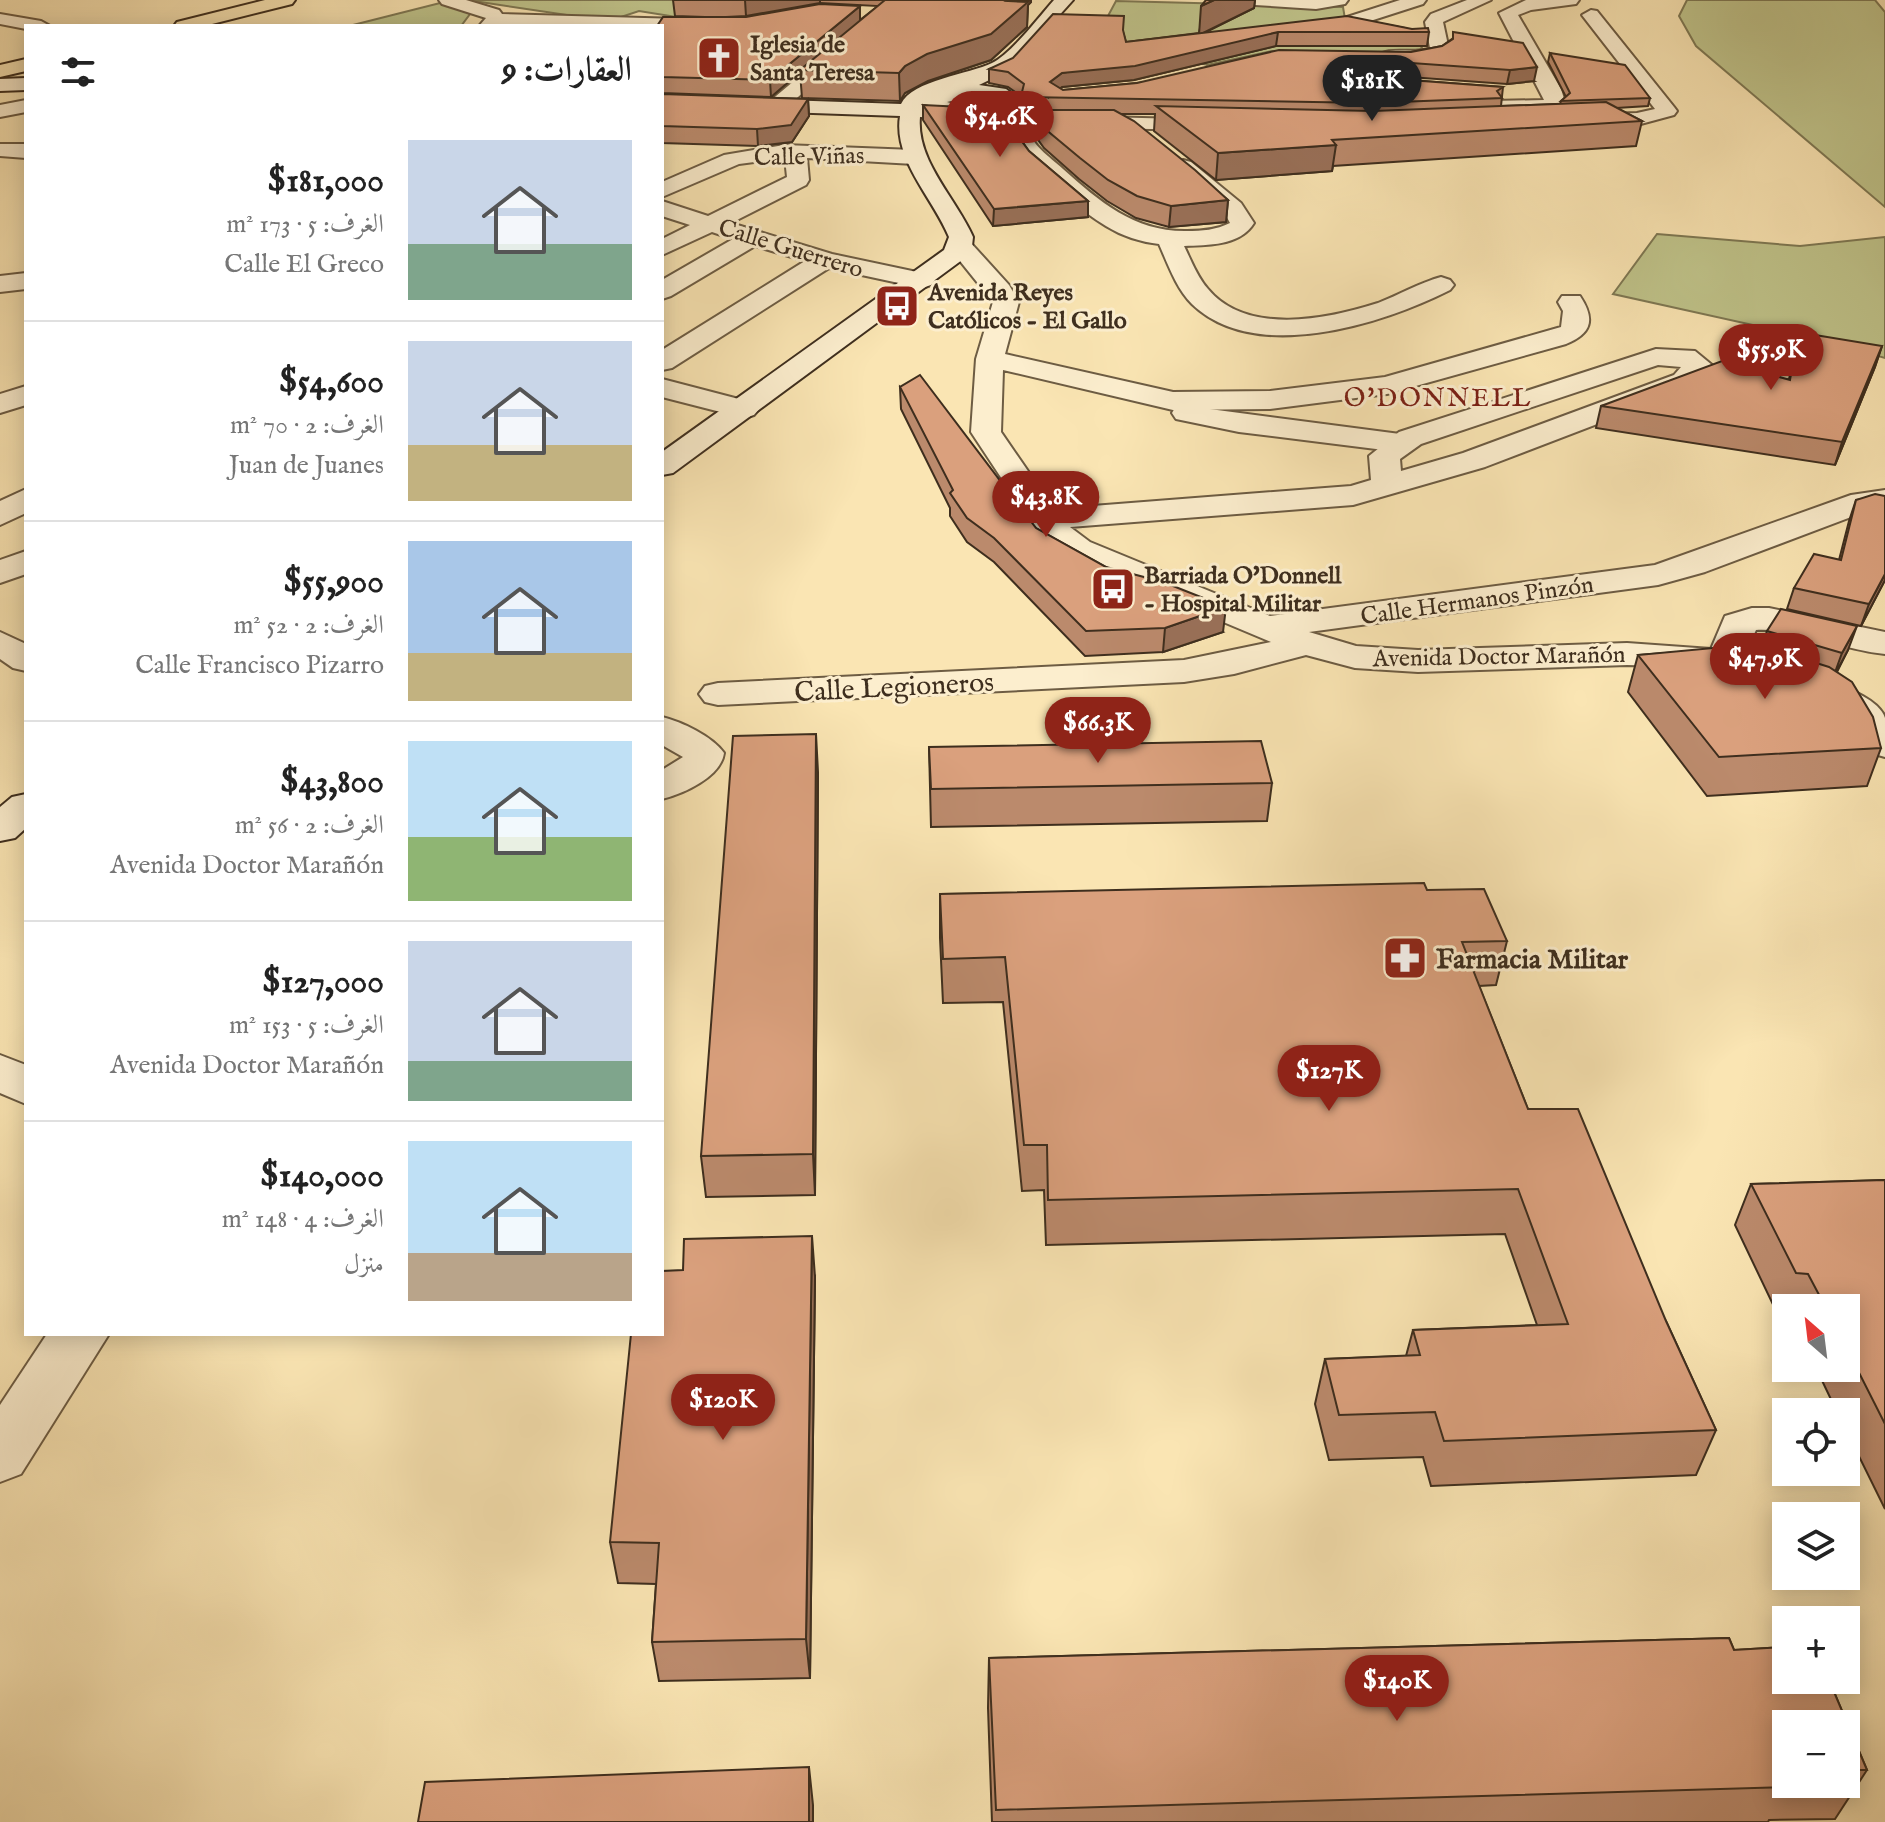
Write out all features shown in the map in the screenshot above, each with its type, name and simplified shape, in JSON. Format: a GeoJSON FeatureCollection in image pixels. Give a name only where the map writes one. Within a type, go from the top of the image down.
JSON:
{"type":"FeatureCollection","features":[{"type":"Feature","properties":{"kind":"main road"},"geometry":{"type":"LineString","coordinates":[[191,24],[286,0]]}},
{"type":"Feature","properties":{"kind":"street"},"geometry":{"type":"LineString","coordinates":[[448,0],[490,13],[492,23],[731,24]]}},
{"type":"Feature","properties":{"kind":"street"},"geometry":{"type":"LineString","coordinates":[[777,105],[902,0]]}},
{"type":"Feature","properties":{"kind":"street"},"geometry":{"type":"LineString","coordinates":[[910,111],[945,84],[1003,66],[1064,0]]}},
{"type":"Feature","properties":{"kind":"street"},"geometry":{"type":"LineString","coordinates":[[1255,0],[1316,4],[1339,0]]}},
{"type":"Feature","properties":{"kind":"street"},"geometry":{"type":"LineString","coordinates":[[1417,0],[1371,13],[1350,24],[1438,39]]}},
{"type":"Feature","properties":{"kind":"street"},"geometry":{"type":"LineString","coordinates":[[1369,56],[1431,54],[1440,50],[1434,22],[1437,18],[1482,0]]}},
{"type":"Feature","properties":{"kind":"street"},"geometry":{"type":"LineString","coordinates":[[1541,18],[1551,15],[1601,16],[1665,107],[1667,111],[1663,115],[1646,117],[1476,107],[1547,106],[1555,102],[1553,92],[1508,13],[1527,5],[1570,0]]}},
{"type":"Feature","properties":{"kind":"street"},"geometry":{"type":"LineString","coordinates":[[856,12],[884,14]]}},
{"type":"Feature","properties":{"kind":"street"},"geometry":{"type":"LineString","coordinates":[[0,19],[29,24]]}},
{"type":"Feature","properties":{"kind":"street"},"geometry":{"type":"LineString","coordinates":[[0,35],[24,30]]}},
{"type":"Feature","properties":{"kind":"street"},"geometry":{"type":"LineString","coordinates":[[1003,66],[1016,128],[1029,150],[1103,217],[1139,234],[1168,238],[1214,237],[1231,233],[1242,223],[1233,208],[1159,148],[1119,121]]}},
{"type":"Feature","properties":{"kind":"street"},"geometry":{"type":"LineString","coordinates":[[0,71],[0,77],[6,81],[18,79]]}},
{"type":"Feature","properties":{"kind":"street"},"geometry":{"type":"LineString","coordinates":[[664,102],[910,111],[920,116],[952,99],[982,74]]}},
{"type":"Feature","properties":{"kind":"street"},"geometry":{"type":"LineString","coordinates":[[952,99],[1012,106],[1081,120],[1229,123]]}},
{"type":"Feature","properties":{"kind":"street"},"geometry":{"type":"LineString","coordinates":[[1081,120],[1201,104]]}},
{"type":"Feature","properties":{"kind":"street"},"geometry":{"type":"LineString","coordinates":[[0,111],[24,106]]}},
{"type":"Feature","properties":{"kind":"street"},"geometry":{"type":"LineString","coordinates":[[664,465],[922,280],[960,246],[958,227],[914,157],[910,111]]}},
{"type":"Feature","properties":{"kind":"street"},"geometry":{"type":"LineString","coordinates":[[0,118],[24,119]]}},
{"type":"Feature","properties":{"kind":"street"},"geometry":{"type":"LineString","coordinates":[[0,150],[24,151]]}},
{"type":"Feature","properties":{"kind":"street"},"geometry":{"type":"LineString","coordinates":[[664,247],[798,180],[796,153]]}},
{"type":"Feature","properties":{"kind":"street","name":"Calle Viñas"},"geometry":{"type":"LineString","coordinates":[[670,179],[744,156],[796,153],[914,157]]}},
{"type":"Feature","properties":{"kind":"street","name":"Calle Guerrero"},"geometry":{"type":"LineString","coordinates":[[666,213],[708,223],[823,261],[922,280]]}},
{"type":"Feature","properties":{"kind":"street"},"geometry":{"type":"LineString","coordinates":[[664,290],[752,238]]}},
{"type":"Feature","properties":{"kind":"street"},"geometry":{"type":"LineString","coordinates":[[1168,238],[1201,298],[1223,313],[1255,324],[1284,327],[1344,320],[1418,298],[1441,285]]}},
{"type":"Feature","properties":{"kind":"street","name":"Avenida Doctor Marañón"},"geometry":{"type":"LineString","coordinates":[[960,246],[1000,290],[1006,302],[990,359],[987,438],[1045,519],[1063,539],[1095,558],[1327,651],[1387,661],[1627,654],[1725,661],[1762,670]]}},
{"type":"Feature","properties":{"kind":"street"},"geometry":{"type":"LineString","coordinates":[[664,361],[823,261]]}},
{"type":"Feature","properties":{"kind":"street"},"geometry":{"type":"LineString","coordinates":[[0,284],[24,281]]}},
{"type":"Feature","properties":{"kind":"street"},"geometry":{"type":"LineString","coordinates":[[990,359],[1173,401],[1284,399],[1402,381],[1574,331],[1576,311],[1571,302]]}},
{"type":"Feature","properties":{"kind":"street"},"geometry":{"type":"LineString","coordinates":[[1045,519],[1353,495],[1474,460],[1684,381],[1696,371],[1698,365],[1670,355],[1656,357],[1400,443],[1384,456],[1387,483]]}},
{"type":"Feature","properties":{"kind":"street"},"geometry":{"type":"LineString","coordinates":[[664,389],[744,409]]}},
{"type":"Feature","properties":{"kind":"street"},"geometry":{"type":"LineString","coordinates":[[0,404],[24,396]]}},
{"type":"Feature","properties":{"kind":"street"},"geometry":{"type":"LineString","coordinates":[[1191,403],[1186,413],[1216,420],[1400,443]]}},
{"type":"Feature","properties":{"kind":"street"},"geometry":{"type":"LineString","coordinates":[[0,515],[24,500]]}},
{"type":"Feature","properties":{"kind":"street","name":"Calle Hermanos Pinzón"},"geometry":{"type":"LineString","coordinates":[[1270,627],[1678,570],[1862,502],[1885,500]]}},
{"type":"Feature","properties":{"kind":"street"},"geometry":{"type":"LineString","coordinates":[[0,573],[24,562]]}},
{"type":"Feature","properties":{"kind":"street"},"geometry":{"type":"LineString","coordinates":[[1725,661],[1738,624],[1751,619],[1793,624],[1855,641],[1885,643]]}},
{"type":"Feature","properties":{"kind":"street"},"geometry":{"type":"LineString","coordinates":[[0,636],[24,621]]}},
{"type":"Feature","properties":{"kind":"street"},"geometry":{"type":"LineString","coordinates":[[0,643],[24,659]]}},
{"type":"Feature","properties":{"kind":"street","name":"Calle Legioneros"},"geometry":{"type":"LineString","coordinates":[[718,694],[1184,671],[1234,663],[1306,644]]}},
{"type":"Feature","properties":{"kind":"street"},"geometry":{"type":"LineString","coordinates":[[1799,680],[1849,704],[1864,715],[1885,745]]}},
{"type":"Feature","properties":{"kind":"street"},"geometry":{"type":"LineString","coordinates":[[1849,704],[1885,713]]}},
{"type":"Feature","properties":{"kind":"street"},"geometry":{"type":"LineString","coordinates":[[664,730],[704,753],[703,762],[664,786]]}},
{"type":"Feature","properties":{"kind":"street"},"geometry":{"type":"LineString","coordinates":[[0,829],[24,808]]}},
{"type":"Feature","properties":{"kind":"street"},"geometry":{"type":"LineString","coordinates":[[0,1071],[24,1086]]}},
{"type":"Feature","properties":{"kind":"street"},"geometry":{"type":"LineString","coordinates":[[0,1456],[80,1336]]}},
{"type":"Feature","properties":{"kind":"green space"},"geometry":{"type":"Polygon","coordinates":[[[467,0],[817,0],[763,17],[714,23],[639,11],[621,17],[587,18],[467,0]]]}},
{"type":"Feature","properties":{"kind":"green space"},"geometry":{"type":"Polygon","coordinates":[[[1687,0],[1875,0],[1885,12],[1885,207],[1696,46],[1679,16],[1687,0]]]}},
{"type":"Feature","properties":{"kind":"green space"},"geometry":{"type":"Polygon","coordinates":[[[448,1],[470,14],[462,24],[357,24],[448,1]]]}},
{"type":"Feature","properties":{"kind":"green space"},"geometry":{"type":"Polygon","coordinates":[[[1116,1],[1343,7],[1346,25],[1428,39],[1419,51],[1365,54],[1272,51],[1207,65],[1135,44],[1086,38],[1101,29],[1116,1]]]}},
{"type":"Feature","properties":{"kind":"green space"},"geometry":{"type":"Polygon","coordinates":[[[1657,234],[1800,246],[1885,237],[1885,358],[1834,343],[1613,294],[1657,234]]]}},
{"type":"Feature","properties":{"kind":"building"},"geometry":{"type":"Polygon","coordinates":[[[885,0],[1028,2],[991,34],[927,54],[905,66],[899,73],[800,70],[885,0]]]}},
{"type":"Feature","properties":{"kind":"building"},"geometry":{"type":"Polygon","coordinates":[[[820,4],[860,6],[770,80],[664,77],[664,24],[658,24],[663,17],[746,17],[820,4]]]}},
{"type":"Feature","properties":{"kind":"building"},"geometry":{"type":"Polygon","coordinates":[[[1053,14],[1124,16],[1126,42],[1347,16],[1412,29],[1428,28],[1429,32],[1278,32],[1135,66],[1062,73],[1050,82],[1063,90],[1137,83],[1279,50],[1411,52],[1442,46],[1453,39],[1453,32],[1523,43],[1537,67],[1510,70],[1369,60],[1356,68],[1369,77],[1503,87],[1497,91],[1502,98],[1371,103],[1021,96],[1024,84],[1008,72],[989,69],[1013,58],[1053,14]]]}},
{"type":"Feature","properties":{"kind":"building"},"geometry":{"type":"Polygon","coordinates":[[[1550,53],[1625,65],[1650,98],[1561,101],[1570,93],[1550,53]]]}},
{"type":"Feature","properties":{"kind":"building"},"geometry":{"type":"Polygon","coordinates":[[[664,94],[808,99],[791,125],[757,129],[664,126],[664,94]]]}},
{"type":"Feature","properties":{"kind":"building"},"geometry":{"type":"Polygon","coordinates":[[[1606,102],[1642,121],[1332,140],[1336,145],[1218,153],[1156,106],[1373,111],[1606,102]]]}},
{"type":"Feature","properties":{"kind":"building"},"geometry":{"type":"Polygon","coordinates":[[[923,105],[983,108],[993,105],[1004,109],[1007,121],[1029,151],[1088,201],[994,209],[923,105]]]}},
{"type":"Feature","properties":{"kind":"building"},"geometry":{"type":"Polygon","coordinates":[[[1032,110],[1114,110],[1134,121],[1228,200],[1171,206],[1137,196],[1108,180],[1080,158],[1044,128],[1032,110]]]}},
{"type":"Feature","properties":{"kind":"building"},"geometry":{"type":"Polygon","coordinates":[[[1809,334],[1882,346],[1842,442],[1601,406],[1722,361],[1790,380],[1793,363],[1809,334]]]}},
{"type":"Feature","properties":{"kind":"building"},"geometry":{"type":"Polygon","coordinates":[[[920,375],[1036,528],[1106,567],[1163,582],[1226,607],[1165,628],[1086,631],[994,538],[967,518],[950,493],[953,490],[900,387],[920,375]]]}},
{"type":"Feature","properties":{"kind":"building"},"geometry":{"type":"Polygon","coordinates":[[[1875,494],[1885,496],[1885,574],[1869,604],[1794,588],[1814,554],[1841,560],[1856,500],[1875,494]]]}},
{"type":"Feature","properties":{"kind":"building"},"geometry":{"type":"Polygon","coordinates":[[[1781,609],[1857,626],[1842,653],[1767,631],[1781,609]]]}},
{"type":"Feature","properties":{"kind":"building"},"geometry":{"type":"Polygon","coordinates":[[[1756,644],[1829,667],[1852,682],[1873,717],[1881,748],[1719,757],[1638,655],[1756,644]]]}},
{"type":"Feature","properties":{"kind":"building"},"geometry":{"type":"Polygon","coordinates":[[[816,734],[813,1154],[701,1156],[733,736],[816,734]]]}},
{"type":"Feature","properties":{"kind":"building"},"geometry":{"type":"Polygon","coordinates":[[[1261,741],[1272,783],[931,789],[929,747],[1261,741]]]}},
{"type":"Feature","properties":{"kind":"building"},"geometry":{"type":"Polygon","coordinates":[[[1424,883],[1427,890],[1484,889],[1507,941],[1462,942],[1528,1109],[1578,1109],[1666,1321],[1716,1430],[1444,1441],[1435,1412],[1339,1415],[1325,1359],[1420,1355],[1413,1330],[1568,1324],[1518,1189],[1048,1200],[1047,1145],[1024,1145],[1005,957],[943,959],[940,894],[1424,883]]]}},
{"type":"Feature","properties":{"kind":"building"},"geometry":{"type":"Polygon","coordinates":[[[1885,1180],[1885,1424],[1860,1375],[1860,1294],[1819,1294],[1808,1274],[1796,1273],[1751,1184],[1885,1180]]]}},
{"type":"Feature","properties":{"kind":"building"},"geometry":{"type":"Polygon","coordinates":[[[812,1236],[806,1639],[652,1642],[659,1543],[610,1542],[631,1336],[664,1336],[664,1271],[683,1270],[684,1239],[812,1236]]]}},
{"type":"Feature","properties":{"kind":"building"},"geometry":{"type":"Polygon","coordinates":[[[1729,1638],[1734,1650],[1772,1648],[1772,1694],[1835,1694],[1842,1710],[1772,1710],[1772,1788],[996,1810],[989,1658],[1729,1638]]]}},
{"type":"Feature","properties":{"kind":"building"},"geometry":{"type":"Polygon","coordinates":[[[1860,1753],[1867,1770],[1860,1770],[1860,1753]]]}},
{"type":"Feature","properties":{"kind":"building"},"geometry":{"type":"Polygon","coordinates":[[[809,1767],[809,1822],[418,1822],[425,1782],[809,1767]]]}},
{"type":"Feature","properties":{"kind":"place","name":"Iglesia de Santa Teresa"},"geometry":{"type":"Point","coordinates":[719,58]}},
{"type":"Feature","properties":{"kind":"place","name":"Avenida Reyes Católicos - El Gallo"},"geometry":{"type":"Point","coordinates":[897,306]}},
{"type":"Feature","properties":{"kind":"place","name":"Barriada O'Donnell - Hospital Militar"},"geometry":{"type":"Point","coordinates":[1113,589]}},
{"type":"Feature","properties":{"kind":"place","name":"Farmacia Militar"},"geometry":{"type":"Point","coordinates":[1405,958]}},
{"type":"Feature","properties":{"kind":"district","name":"O'DONNELL"},"geometry":{"type":"Point","coordinates":[1438,397]}}]}
